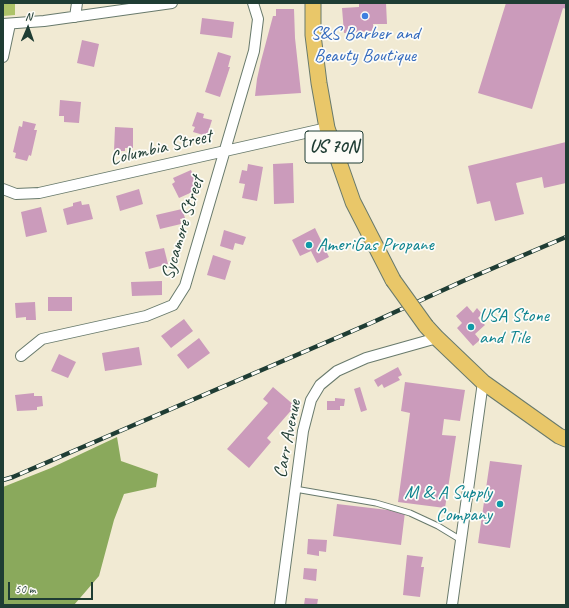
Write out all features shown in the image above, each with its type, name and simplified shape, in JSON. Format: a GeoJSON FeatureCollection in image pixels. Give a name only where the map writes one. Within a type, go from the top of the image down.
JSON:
{"type":"FeatureCollection","features":[{"type":"Feature","properties":{"kind":"main road","name":"US 70N"},"geometry":{"type":"LineString","coordinates":[[313,3],[314,35],[318,75],[327,128],[353,202],[393,280],[426,326],[483,382],[559,436],[566,439]]}},
{"type":"Feature","properties":{"kind":"street"},"geometry":{"type":"LineString","coordinates":[[75,17],[77,3]]}},
{"type":"Feature","properties":{"kind":"street"},"geometry":{"type":"LineString","coordinates":[[3,57],[6,24],[75,17],[172,3]]}},
{"type":"Feature","properties":{"kind":"street","name":"Sycamore Street"},"geometry":{"type":"LineString","coordinates":[[21,356],[42,339],[146,316],[173,305],[185,286],[254,51],[258,19],[253,3]]}},
{"type":"Feature","properties":{"kind":"street","name":"Columbia Street"},"geometry":{"type":"LineString","coordinates":[[3,189],[16,194],[39,193],[327,128]]}},
{"type":"Feature","properties":{"kind":"street","name":"Carr Avenue"},"geometry":{"type":"LineString","coordinates":[[280,605],[303,431],[310,400],[320,385],[336,371],[366,358],[437,338]]}},
{"type":"Feature","properties":{"kind":"street"},"geometry":{"type":"LineString","coordinates":[[452,605],[483,382]]}},
{"type":"Feature","properties":{"kind":"lane"},"geometry":{"type":"LineString","coordinates":[[295,489],[376,503],[410,513],[438,526],[461,540]]}},
{"type":"Feature","properties":{"kind":"green space"},"geometry":{"type":"Polygon","coordinates":[[[3,3],[15,3],[15,15],[3,16],[3,3]]]}},
{"type":"Feature","properties":{"kind":"green space"},"geometry":{"type":"Polygon","coordinates":[[[117,437],[121,461],[158,474],[156,487],[124,494],[114,520],[99,576],[74,605],[3,605],[3,487],[51,468],[117,437]]]}},
{"type":"Feature","properties":{"kind":"building","name":"S&S Barber and Beauty Boutique"},"geometry":{"type":"Polygon","coordinates":[[[359,3],[386,3],[387,24],[373,24],[374,31],[344,33],[342,8],[359,7],[359,3]]]}},
{"type":"Feature","properties":{"kind":"building"},"geometry":{"type":"Polygon","coordinates":[[[506,3],[566,3],[566,9],[563,8],[532,109],[478,93],[506,3]]]}},
{"type":"Feature","properties":{"kind":"building"},"geometry":{"type":"Polygon","coordinates":[[[276,9],[294,9],[295,38],[301,93],[255,96],[261,61],[273,16],[276,16],[276,9]]]}},
{"type":"Feature","properties":{"kind":"building"},"geometry":{"type":"Polygon","coordinates":[[[202,18],[234,22],[232,38],[200,34],[202,18]]]}},
{"type":"Feature","properties":{"kind":"building"},"geometry":{"type":"Polygon","coordinates":[[[82,40],[99,44],[94,67],[77,63],[82,40]]]}},
{"type":"Feature","properties":{"kind":"building"},"geometry":{"type":"Polygon","coordinates":[[[218,52],[231,56],[228,67],[230,67],[220,97],[205,92],[218,52]]]}},
{"type":"Feature","properties":{"kind":"building"},"geometry":{"type":"Polygon","coordinates":[[[60,100],[81,102],[79,123],[64,122],[64,116],[59,116],[60,100]]]}},
{"type":"Feature","properties":{"kind":"building"},"geometry":{"type":"Polygon","coordinates":[[[197,112],[204,114],[203,118],[212,120],[207,136],[193,132],[195,127],[192,126],[197,112]]]}},
{"type":"Feature","properties":{"kind":"building"},"geometry":{"type":"Polygon","coordinates":[[[23,121],[36,124],[34,130],[37,130],[31,156],[29,155],[27,161],[15,158],[16,153],[13,152],[19,126],[22,127],[23,121]]]}},
{"type":"Feature","properties":{"kind":"building"},"geometry":{"type":"Polygon","coordinates":[[[115,127],[133,128],[133,148],[125,148],[125,151],[114,151],[115,127]]]}},
{"type":"Feature","properties":{"kind":"building"},"geometry":{"type":"Polygon","coordinates":[[[566,142],[566,183],[544,188],[542,177],[516,183],[524,214],[495,221],[490,201],[477,204],[468,166],[566,142]]]}},
{"type":"Feature","properties":{"kind":"building"},"geometry":{"type":"Polygon","coordinates":[[[293,163],[294,203],[274,204],[273,164],[293,163]]]}},
{"type":"Feature","properties":{"kind":"building"},"geometry":{"type":"Polygon","coordinates":[[[248,164],[263,167],[257,201],[242,198],[245,184],[239,183],[242,170],[247,171],[248,164]]]}},
{"type":"Feature","properties":{"kind":"building"},"geometry":{"type":"Polygon","coordinates":[[[191,170],[199,189],[179,198],[172,184],[175,182],[173,178],[191,170]]]}},
{"type":"Feature","properties":{"kind":"building"},"geometry":{"type":"Polygon","coordinates":[[[139,189],[143,204],[120,211],[116,196],[139,189]]]}},
{"type":"Feature","properties":{"kind":"building"},"geometry":{"type":"Polygon","coordinates":[[[81,201],[82,205],[89,204],[93,219],[67,225],[63,209],[73,206],[73,203],[81,201]]]}},
{"type":"Feature","properties":{"kind":"building"},"geometry":{"type":"Polygon","coordinates":[[[41,207],[47,232],[26,237],[21,212],[41,207]]]}},
{"type":"Feature","properties":{"kind":"building"},"geometry":{"type":"Polygon","coordinates":[[[182,209],[185,218],[180,219],[181,224],[160,229],[156,215],[182,209]]]}},
{"type":"Feature","properties":{"kind":"building","name":"AmeriGas Propane"},"geometry":{"type":"Polygon","coordinates":[[[315,228],[329,257],[317,263],[311,251],[300,256],[292,240],[315,228]]]}},
{"type":"Feature","properties":{"kind":"building"},"geometry":{"type":"Polygon","coordinates":[[[224,230],[246,237],[243,245],[235,243],[233,250],[220,246],[224,230]]]}},
{"type":"Feature","properties":{"kind":"building"},"geometry":{"type":"Polygon","coordinates":[[[164,248],[168,264],[149,269],[145,252],[164,248]]]}},
{"type":"Feature","properties":{"kind":"building"},"geometry":{"type":"Polygon","coordinates":[[[213,255],[231,261],[225,280],[207,275],[213,255]]]}},
{"type":"Feature","properties":{"kind":"building"},"geometry":{"type":"Polygon","coordinates":[[[162,281],[162,295],[132,296],[131,282],[162,281]]]}},
{"type":"Feature","properties":{"kind":"building"},"geometry":{"type":"Polygon","coordinates":[[[48,297],[72,297],[72,311],[48,311],[48,297]]]}},
{"type":"Feature","properties":{"kind":"building"},"geometry":{"type":"Polygon","coordinates":[[[35,302],[36,320],[26,320],[26,317],[16,318],[15,303],[35,302]]]}},
{"type":"Feature","properties":{"kind":"building","name":"USA Stone and Tile"},"geometry":{"type":"Polygon","coordinates":[[[467,306],[473,313],[477,308],[482,314],[478,318],[485,325],[475,334],[480,340],[473,346],[457,328],[462,323],[456,316],[467,306]]]}},
{"type":"Feature","properties":{"kind":"building"},"geometry":{"type":"Polygon","coordinates":[[[184,319],[193,331],[171,348],[161,336],[184,319]]]}},
{"type":"Feature","properties":{"kind":"building"},"geometry":{"type":"Polygon","coordinates":[[[199,338],[210,353],[188,369],[177,355],[199,338]]]}},
{"type":"Feature","properties":{"kind":"building"},"geometry":{"type":"Polygon","coordinates":[[[139,347],[142,365],[105,371],[102,353],[139,347]]]}},
{"type":"Feature","properties":{"kind":"building"},"geometry":{"type":"Polygon","coordinates":[[[59,354],[76,362],[68,378],[51,371],[59,354]]]}},
{"type":"Feature","properties":{"kind":"building"},"geometry":{"type":"Polygon","coordinates":[[[398,367],[402,375],[398,377],[400,380],[384,388],[382,384],[378,387],[374,380],[398,367]]]}},
{"type":"Feature","properties":{"kind":"building"},"geometry":{"type":"Polygon","coordinates":[[[405,382],[465,390],[460,421],[444,419],[442,435],[456,436],[445,508],[398,502],[410,413],[401,411],[405,382]]]}},
{"type":"Feature","properties":{"kind":"building"},"geometry":{"type":"Polygon","coordinates":[[[273,387],[295,406],[267,438],[271,442],[249,468],[227,449],[268,403],[263,399],[273,387]]]}},
{"type":"Feature","properties":{"kind":"building"},"geometry":{"type":"Polygon","coordinates":[[[360,387],[367,410],[361,412],[354,389],[360,387]]]}},
{"type":"Feature","properties":{"kind":"building"},"geometry":{"type":"Polygon","coordinates":[[[34,393],[34,396],[42,396],[43,406],[37,407],[37,410],[17,411],[15,395],[34,393]]]}},
{"type":"Feature","properties":{"kind":"building"},"geometry":{"type":"Polygon","coordinates":[[[335,398],[345,399],[344,406],[340,406],[340,410],[327,410],[327,401],[335,401],[335,398]]]}},
{"type":"Feature","properties":{"kind":"building","name":"M & A Supply Company"},"geometry":{"type":"Polygon","coordinates":[[[490,461],[522,465],[510,548],[478,543],[490,461]]]}},
{"type":"Feature","properties":{"kind":"building"},"geometry":{"type":"Polygon","coordinates":[[[337,504],[405,512],[401,545],[333,536],[337,504]]]}},
{"type":"Feature","properties":{"kind":"building"},"geometry":{"type":"Polygon","coordinates":[[[308,539],[327,540],[326,552],[319,551],[319,556],[307,554],[308,539]]]}},
{"type":"Feature","properties":{"kind":"building"},"geometry":{"type":"Polygon","coordinates":[[[407,555],[423,557],[421,567],[424,567],[420,597],[403,595],[407,555]]]}},
{"type":"Feature","properties":{"kind":"building"},"geometry":{"type":"Polygon","coordinates":[[[304,568],[317,569],[316,581],[303,579],[304,568]]]}},
{"type":"Feature","properties":{"kind":"building"},"geometry":{"type":"Polygon","coordinates":[[[305,598],[318,599],[317,605],[304,605],[305,598]]]}},
{"type":"Feature","properties":{"kind":"railway"},"geometry":{"type":"LineString","coordinates":[[3,480],[371,323],[463,281],[566,237]]}},
{"type":"Feature","properties":{"kind":"place","name":"S&S Barber and Beauty Boutique"},"geometry":{"type":"Point","coordinates":[365,16]}},
{"type":"Feature","properties":{"kind":"place","name":"AmeriGas Propane"},"geometry":{"type":"Point","coordinates":[309,245]}},
{"type":"Feature","properties":{"kind":"place","name":"USA Stone and Tile"},"geometry":{"type":"Point","coordinates":[471,327]}},
{"type":"Feature","properties":{"kind":"place","name":"M & A Supply Company"},"geometry":{"type":"Point","coordinates":[500,504]}}]}
